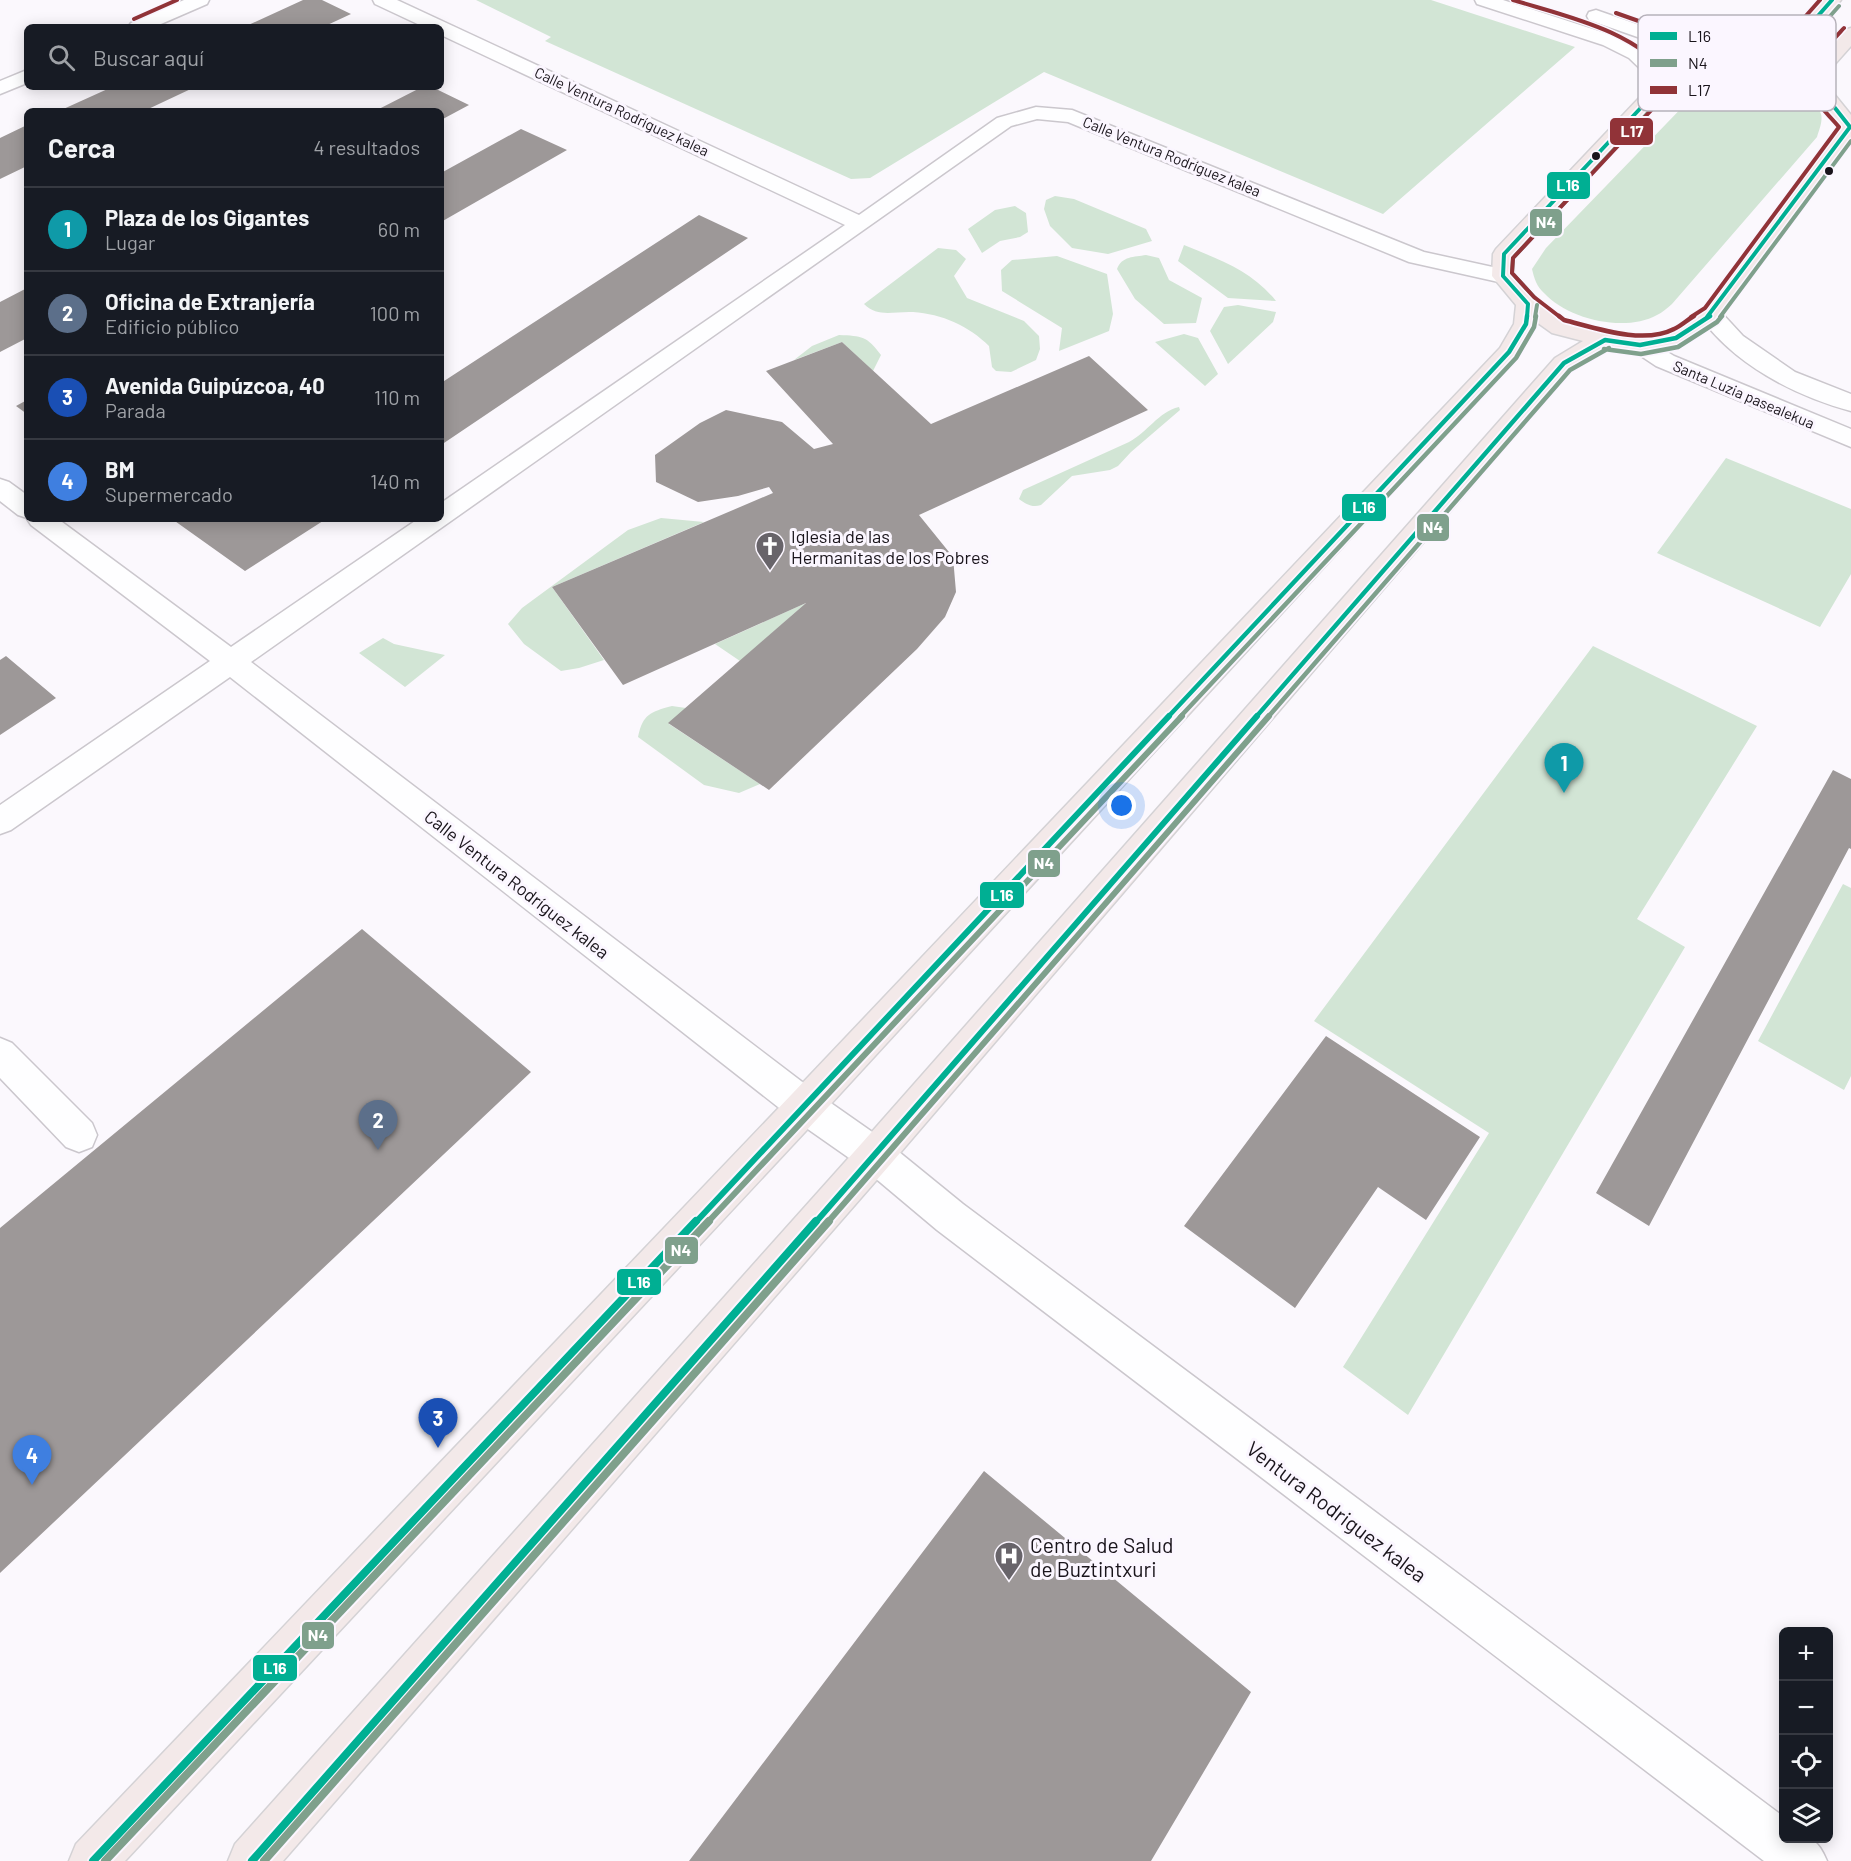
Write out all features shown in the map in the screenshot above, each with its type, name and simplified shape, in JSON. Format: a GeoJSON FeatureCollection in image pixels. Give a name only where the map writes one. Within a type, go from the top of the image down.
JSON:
{"type":"FeatureCollection","features":[{"type":"Feature","properties":{"kind":"main road"},"geometry":{"type":"LineString","coordinates":[[1819,15],[1832,0]]}},
{"type":"Feature","properties":{"kind":"main road"},"geometry":{"type":"LineString","coordinates":[[1836,51],[1851,34]]}},
{"type":"Feature","properties":{"kind":"main road"},"geometry":{"type":"LineString","coordinates":[[1638,111],[1504,254],[1503,276],[1528,304],[1560,328],[1605,340],[1640,345],[1676,338],[1711,315],[1850,127],[1836,109]]}},
{"type":"Feature","properties":{"kind":"main road"},"geometry":{"type":"LineString","coordinates":[[93,1861],[805,1106],[1509,352],[1526,324],[1528,304]]}},
{"type":"Feature","properties":{"kind":"main road"},"geometry":{"type":"LineString","coordinates":[[252,1861],[875,1155],[1564,363],[1605,340]]}},
{"type":"Feature","properties":{"kind":"street"},"geometry":{"type":"LineString","coordinates":[[145,24],[200,0]]}},
{"type":"Feature","properties":{"kind":"street","name":"Calle Ventura Rodríguez kalea"},"geometry":{"type":"LineString","coordinates":[[382,0],[433,24]]}},
{"type":"Feature","properties":{"kind":"street"},"geometry":{"type":"LineString","coordinates":[[1484,0],[1610,41],[1638,56]]}},
{"type":"Feature","properties":{"kind":"street"},"geometry":{"type":"LineString","coordinates":[[1547,0],[1638,30]]}},
{"type":"Feature","properties":{"kind":"street","name":"Calle Ventura Rodríguez kalea"},"geometry":{"type":"LineString","coordinates":[[444,29],[861,224]]}},
{"type":"Feature","properties":{"kind":"street"},"geometry":{"type":"LineString","coordinates":[[0,88],[24,77]]}},
{"type":"Feature","properties":{"kind":"street","name":"Calle Ventura Rodríguez kalea"},"geometry":{"type":"LineString","coordinates":[[444,514],[1004,122],[1036,113],[1072,116],[1417,257],[1503,276]]}},
{"type":"Feature","properties":{"kind":"street","name":"Santa Luzia pasealekua"},"geometry":{"type":"LineString","coordinates":[[1711,315],[1735,341],[1786,377],[1851,403]]}},
{"type":"Feature","properties":{"kind":"street","name":"Santa Luzia pasealekua"},"geometry":{"type":"LineString","coordinates":[[1640,345],[1665,361],[1851,439]]}},
{"type":"Feature","properties":{"kind":"street"},"geometry":{"type":"LineString","coordinates":[[0,488],[24,507]]}},
{"type":"Feature","properties":{"kind":"street","name":"Calle Ventura Rodríguez kalea"},"geometry":{"type":"LineString","coordinates":[[44,522],[805,1106],[875,1155]]}},
{"type":"Feature","properties":{"kind":"street"},"geometry":{"type":"LineString","coordinates":[[0,821],[433,522]]}},
{"type":"Feature","properties":{"kind":"street"},"geometry":{"type":"LineString","coordinates":[[0,1054],[79,1135]]}},
{"type":"Feature","properties":{"kind":"street","name":"Ventura Rodriguez kalea"},"geometry":{"type":"LineString","coordinates":[[875,1155],[950,1217],[1803,1861]]}},
{"type":"Feature","properties":{"kind":"green space"},"geometry":{"type":"Polygon","coordinates":[[[476,0],[1431,0],[1575,47],[1383,214],[1044,72],[870,178],[851,179],[545,41],[551,37],[476,0]]]}},
{"type":"Feature","properties":{"kind":"green space"},"geometry":{"type":"Polygon","coordinates":[[[1679,111],[1819,111],[1821,114],[1817,137],[1672,304],[1661,313],[1644,320],[1613,323],[1567,310],[1544,293],[1535,279],[1532,269],[1546,248],[1679,111]]]}},
{"type":"Feature","properties":{"kind":"green space"},"geometry":{"type":"Polygon","coordinates":[[[1055,196],[1074,199],[1146,229],[1152,241],[1108,254],[1072,248],[1050,226],[1044,209],[1046,200],[1055,196]]]}},
{"type":"Feature","properties":{"kind":"green space"},"geometry":{"type":"Polygon","coordinates":[[[1015,206],[1026,213],[1028,232],[1020,237],[1000,241],[982,253],[968,229],[995,210],[1015,206]]]}},
{"type":"Feature","properties":{"kind":"green space"},"geometry":{"type":"Polygon","coordinates":[[[1184,245],[1234,267],[1256,281],[1276,301],[1228,298],[1178,261],[1184,245]]]}},
{"type":"Feature","properties":{"kind":"green space"},"geometry":{"type":"Polygon","coordinates":[[[938,248],[956,250],[966,259],[954,276],[967,298],[1024,321],[1039,336],[1040,349],[1036,360],[1011,372],[996,371],[992,367],[989,346],[964,327],[934,315],[913,312],[887,313],[875,311],[864,304],[938,248]]]}},
{"type":"Feature","properties":{"kind":"green space"},"geometry":{"type":"Polygon","coordinates":[[[1146,255],[1159,258],[1169,280],[1202,298],[1196,323],[1164,324],[1135,299],[1117,269],[1125,259],[1146,255]]]}},
{"type":"Feature","properties":{"kind":"green space"},"geometry":{"type":"Polygon","coordinates":[[[1057,256],[1107,274],[1113,314],[1109,331],[1059,351],[1062,328],[1002,291],[1001,270],[1012,260],[1057,256]]]}},
{"type":"Feature","properties":{"kind":"green space"},"geometry":{"type":"Polygon","coordinates":[[[1238,305],[1276,312],[1273,322],[1228,364],[1210,331],[1224,307],[1238,305]]]}},
{"type":"Feature","properties":{"kind":"green space"},"geometry":{"type":"Polygon","coordinates":[[[1184,334],[1198,338],[1218,374],[1205,386],[1155,342],[1184,334]]]}},
{"type":"Feature","properties":{"kind":"green space"},"geometry":{"type":"Polygon","coordinates":[[[839,335],[863,338],[872,344],[881,355],[873,371],[842,342],[794,360],[812,346],[839,335]]]}},
{"type":"Feature","properties":{"kind":"green space"},"geometry":{"type":"Polygon","coordinates":[[[1179,407],[1180,410],[1118,466],[1110,470],[1072,476],[1038,506],[1032,506],[1019,499],[1023,490],[1129,442],[1165,413],[1179,407]]]}},
{"type":"Feature","properties":{"kind":"green space"},"geometry":{"type":"Polygon","coordinates":[[[1726,458],[1851,509],[1851,574],[1820,627],[1657,553],[1726,458]]]}},
{"type":"Feature","properties":{"kind":"green space"},"geometry":{"type":"Polygon","coordinates":[[[661,518],[704,522],[552,587],[604,660],[561,671],[524,644],[508,624],[522,608],[628,530],[661,518]]]}},
{"type":"Feature","properties":{"kind":"green space"},"geometry":{"type":"Polygon","coordinates":[[[806,603],[740,661],[715,644],[806,603]]]}},
{"type":"Feature","properties":{"kind":"green space"},"geometry":{"type":"Polygon","coordinates":[[[383,638],[394,644],[445,655],[405,687],[359,653],[383,638]]]}},
{"type":"Feature","properties":{"kind":"green space"},"geometry":{"type":"Polygon","coordinates":[[[1593,646],[1757,726],[1637,919],[1685,947],[1408,1415],[1343,1367],[1489,1133],[1314,1021],[1593,646]]]}},
{"type":"Feature","properties":{"kind":"green space"},"geometry":{"type":"Polygon","coordinates":[[[672,706],[686,708],[669,724],[760,784],[739,793],[704,785],[638,737],[642,723],[649,715],[672,706]]]}},
{"type":"Feature","properties":{"kind":"green space"},"geometry":{"type":"Polygon","coordinates":[[[1843,884],[1851,888],[1851,1076],[1844,1090],[1758,1041],[1843,884]]]}},
{"type":"Feature","properties":{"kind":"building"},"geometry":{"type":"Polygon","coordinates":[[[303,0],[322,0],[351,14],[329,24],[251,24],[303,0]]]}},
{"type":"Feature","properties":{"kind":"building"},"geometry":{"type":"Polygon","coordinates":[[[105,90],[189,90],[150,108],[66,108],[105,90]]]}},
{"type":"Feature","properties":{"kind":"building"},"geometry":{"type":"Polygon","coordinates":[[[416,90],[438,90],[469,105],[444,118],[444,108],[381,108],[416,90]]]}},
{"type":"Feature","properties":{"kind":"building"},"geometry":{"type":"Polygon","coordinates":[[[24,126],[24,167],[0,179],[0,138],[24,126]]]}},
{"type":"Feature","properties":{"kind":"building"},"geometry":{"type":"Polygon","coordinates":[[[521,129],[567,150],[444,220],[444,171],[521,129]]]}},
{"type":"Feature","properties":{"kind":"building"},"geometry":{"type":"Polygon","coordinates":[[[699,215],[748,238],[444,443],[444,381],[699,215]]]}},
{"type":"Feature","properties":{"kind":"building"},"geometry":{"type":"Polygon","coordinates":[[[24,290],[24,340],[0,352],[0,302],[24,290]]]}},
{"type":"Feature","properties":{"kind":"building","name":"Iglesia de las Hermanitas de los Pobres"},"geometry":{"type":"Polygon","coordinates":[[[842,342],[931,424],[1089,356],[1148,410],[919,515],[953,557],[956,592],[945,617],[917,649],[769,790],[668,723],[806,603],[623,685],[552,587],[773,493],[769,487],[738,496],[698,502],[656,482],[655,455],[700,423],[726,410],[782,422],[814,449],[833,444],[766,371],[842,342]]]}},
{"type":"Feature","properties":{"kind":"building"},"geometry":{"type":"Polygon","coordinates":[[[24,402],[24,412],[16,406],[24,402]]]}},
{"type":"Feature","properties":{"kind":"building"},"geometry":{"type":"Polygon","coordinates":[[[176,522],[321,522],[245,571],[176,522]]]}},
{"type":"Feature","properties":{"kind":"building"},"geometry":{"type":"Polygon","coordinates":[[[6,656],[56,698],[0,735],[0,660],[6,656]]]}},
{"type":"Feature","properties":{"kind":"building"},"geometry":{"type":"Polygon","coordinates":[[[1833,770],[1851,779],[1851,849],[1849,848],[1649,1226],[1596,1193],[1833,770]]]}},
{"type":"Feature","properties":{"kind":"building"},"geometry":{"type":"Polygon","coordinates":[[[362,929],[531,1072],[0,1573],[0,1228],[362,929]]]}},
{"type":"Feature","properties":{"kind":"building"},"geometry":{"type":"Polygon","coordinates":[[[1326,1036],[1480,1137],[1426,1220],[1378,1187],[1295,1308],[1184,1226],[1326,1036]]]}},
{"type":"Feature","properties":{"kind":"building","name":"Centro de Salud de Buztintxuri"},"geometry":{"type":"Polygon","coordinates":[[[984,1471],[1251,1692],[1151,1861],[689,1861],[984,1471]]]}},
{"type":"Feature","properties":{"kind":"transit line","name":"L17"},"geometry":{"type":"LineString","coordinates":[[134,19],[177,0]]}},
{"type":"Feature","properties":{"kind":"transit line","name":"L17"},"geometry":{"type":"LineString","coordinates":[[1513,0],[1601,28],[1638,45]]}},
{"type":"Feature","properties":{"kind":"transit line","name":"L17"},"geometry":{"type":"LineString","coordinates":[[1807,15],[1820,0]]}},
{"type":"Feature","properties":{"kind":"transit line","name":"L16"},"geometry":{"type":"LineString","coordinates":[[1819,15],[1832,0]]}},
{"type":"Feature","properties":{"kind":"transit line","name":"N4"},"geometry":{"type":"LineString","coordinates":[[1831,15],[1839,6]]}},
{"type":"Feature","properties":{"kind":"transit line","name":"L17"},"geometry":{"type":"LineString","coordinates":[[1616,13],[1638,21]]}},
{"type":"Feature","properties":{"kind":"transit line","name":"L17"},"geometry":{"type":"LineString","coordinates":[[1836,37],[1844,28]]}},
{"type":"Feature","properties":{"kind":"transit line","name":"L16"},"geometry":{"type":"LineString","coordinates":[[1605,340],[1640,345],[1676,338],[1711,315],[1850,127],[1836,109]]}},
{"type":"Feature","properties":{"kind":"transit line","name":"L16"},"geometry":{"type":"LineString","coordinates":[[1528,304],[1503,276],[1504,254],[1638,111]]}},
{"type":"Feature","properties":{"kind":"transit line","name":"N4"},"geometry":{"type":"LineString","coordinates":[[1535,298],[1512,273],[1513,258],[1650,111]]}},
{"type":"Feature","properties":{"kind":"transit line","name":"L17"},"geometry":{"type":"LineString","coordinates":[[1650,111],[1513,258],[1512,273],[1534,297],[1564,320],[1607,331],[1640,336],[1673,330],[1705,308],[1839,127],[1826,111]]}},
{"type":"Feature","properties":{"kind":"transit line","name":"N4"},"geometry":{"type":"LineString","coordinates":[[1604,349],[1641,354],[1678,347],[1717,322],[1851,141]]}},
{"type":"Feature","properties":{"kind":"transit line","name":"L16"},"geometry":{"type":"LineString","coordinates":[[93,1861],[805,1106],[1509,352],[1526,324],[1528,304]]}},
{"type":"Feature","properties":{"kind":"transit line","name":"N4"},"geometry":{"type":"LineString","coordinates":[[105,1861],[812,1112],[1516,358],[1534,327],[1537,305]]}},
{"type":"Feature","properties":{"kind":"transit line","name":"L16"},"geometry":{"type":"LineString","coordinates":[[252,1861],[875,1155],[1564,363],[1605,340]]}},
{"type":"Feature","properties":{"kind":"transit line","name":"N4"},"geometry":{"type":"LineString","coordinates":[[264,1861],[882,1161],[1570,370],[1609,348]]}},
{"type":"Feature","properties":{"kind":"place","name":"Iglesia de las Hermanitas de los Pobres"},"geometry":{"type":"Point","coordinates":[770,572]}},
{"type":"Feature","properties":{"kind":"place","name":"Plaza de los Gigantes"},"geometry":{"type":"Point","coordinates":[1564,793]}},
{"type":"Feature","properties":{"kind":"place","name":"Oficina de Extranjería"},"geometry":{"type":"Point","coordinates":[378,1150]}},
{"type":"Feature","properties":{"kind":"place","name":"Avenida Guipúzcoa, 40"},"geometry":{"type":"Point","coordinates":[438,1448]}},
{"type":"Feature","properties":{"kind":"place","name":"BM"},"geometry":{"type":"Point","coordinates":[32,1485]}},
{"type":"Feature","properties":{"kind":"place","name":"Centro de Salud de Buztintxuri"},"geometry":{"type":"Point","coordinates":[1009,1582]}}]}
